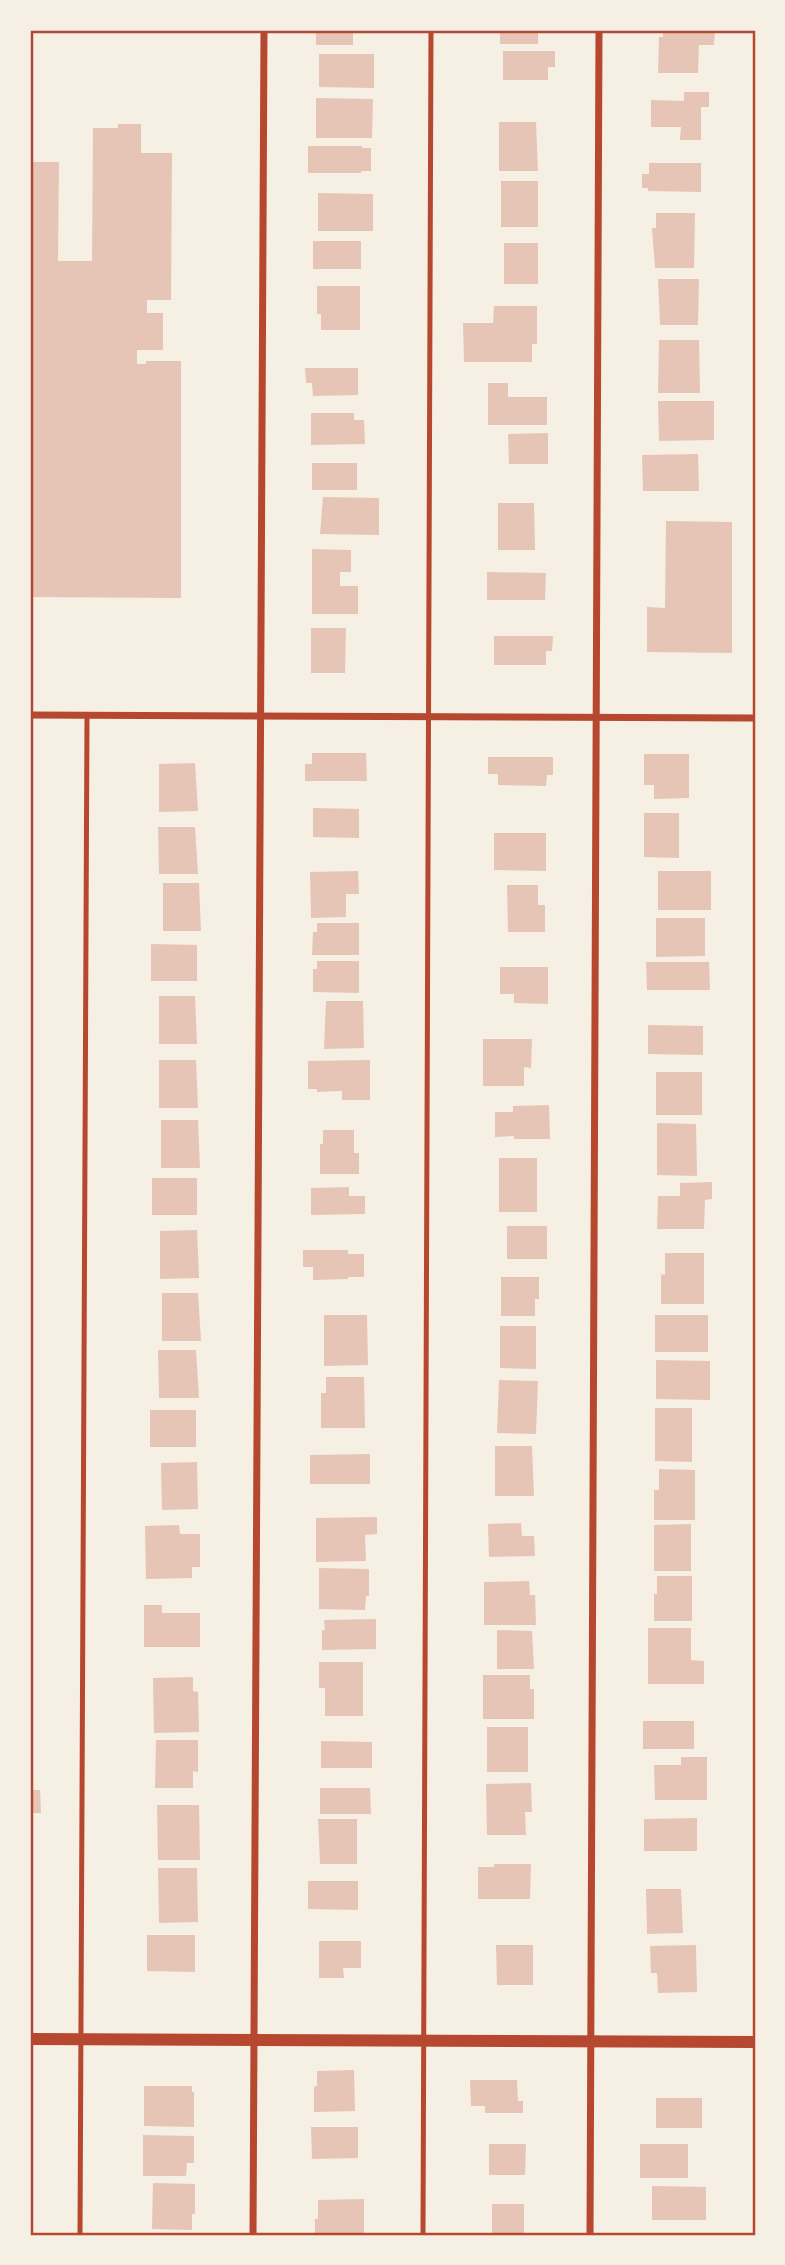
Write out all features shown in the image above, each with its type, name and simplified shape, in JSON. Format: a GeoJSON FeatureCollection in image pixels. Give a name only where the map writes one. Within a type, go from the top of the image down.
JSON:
{"type":"FeatureCollection","features":[{"type":"Feature","properties":{"kind":"street"},"geometry":{"type":"LineString","coordinates":[[253,2235],[264,30]]}},
{"type":"Feature","properties":{"kind":"street"},"geometry":{"type":"LineString","coordinates":[[590,2235],[599,30]]}},
{"type":"Feature","properties":{"kind":"street"},"geometry":{"type":"LineString","coordinates":[[30,715],[755,718]]}},
{"type":"Feature","properties":{"kind":"street"},"geometry":{"type":"LineString","coordinates":[[30,2039],[755,2042]]}},
{"type":"Feature","properties":{"kind":"lane"},"geometry":{"type":"LineString","coordinates":[[423,2235],[431,30]]}},
{"type":"Feature","properties":{"kind":"lane"},"geometry":{"type":"LineString","coordinates":[[80,2235],[87,716]]}},
{"type":"Feature","properties":{"kind":"building"},"geometry":{"type":"Polygon","coordinates":[[[316,30],[353,30],[353,45],[316,45],[316,30]]]}},
{"type":"Feature","properties":{"kind":"building"},"geometry":{"type":"Polygon","coordinates":[[[500,30],[538,30],[538,44],[500,44],[500,30]]]}},
{"type":"Feature","properties":{"kind":"building"},"geometry":{"type":"Polygon","coordinates":[[[663,30],[715,30],[714,45],[699,45],[698,73],[658,73],[659,37],[663,37],[663,30]]]}},
{"type":"Feature","properties":{"kind":"building"},"geometry":{"type":"Polygon","coordinates":[[[503,51],[555,51],[555,67],[548,67],[548,80],[503,80],[503,51]]]}},
{"type":"Feature","properties":{"kind":"building"},"geometry":{"type":"Polygon","coordinates":[[[319,54],[374,54],[374,88],[319,87],[319,54]]]}},
{"type":"Feature","properties":{"kind":"building"},"geometry":{"type":"Polygon","coordinates":[[[684,92],[709,92],[709,107],[701,107],[701,140],[680,140],[681,127],[651,127],[651,100],[684,101],[684,92]]]}},
{"type":"Feature","properties":{"kind":"building"},"geometry":{"type":"Polygon","coordinates":[[[316,98],[373,99],[372,138],[316,138],[316,98]]]}},
{"type":"Feature","properties":{"kind":"building"},"geometry":{"type":"Polygon","coordinates":[[[499,122],[536,122],[538,171],[499,171],[499,122]]]}},
{"type":"Feature","properties":{"kind":"building"},"geometry":{"type":"Polygon","coordinates":[[[118,124],[141,124],[141,153],[172,153],[171,300],[147,300],[147,313],[163,313],[163,350],[137,350],[137,364],[146,364],[146,361],[181,361],[181,598],[30,597],[30,162],[59,162],[58,261],[92,261],[93,128],[118,128],[118,124]]]}},
{"type":"Feature","properties":{"kind":"building"},"geometry":{"type":"Polygon","coordinates":[[[308,146],[371,148],[371,171],[308,173],[308,146]]]}},
{"type":"Feature","properties":{"kind":"building"},"geometry":{"type":"Polygon","coordinates":[[[649,163],[701,163],[701,192],[648,191],[648,188],[642,188],[642,174],[649,174],[649,163]]]}},
{"type":"Feature","properties":{"kind":"building"},"geometry":{"type":"Polygon","coordinates":[[[501,181],[538,181],[538,227],[501,227],[501,181]]]}},
{"type":"Feature","properties":{"kind":"building"},"geometry":{"type":"Polygon","coordinates":[[[318,193],[373,194],[373,231],[318,231],[318,193]]]}},
{"type":"Feature","properties":{"kind":"building"},"geometry":{"type":"Polygon","coordinates":[[[656,213],[695,213],[694,268],[655,268],[652,228],[656,228],[656,213]]]}},
{"type":"Feature","properties":{"kind":"building"},"geometry":{"type":"Polygon","coordinates":[[[313,241],[361,241],[361,269],[313,269],[313,241]]]}},
{"type":"Feature","properties":{"kind":"building"},"geometry":{"type":"Polygon","coordinates":[[[504,243],[538,243],[538,284],[504,284],[504,243]]]}},
{"type":"Feature","properties":{"kind":"building"},"geometry":{"type":"Polygon","coordinates":[[[658,279],[699,279],[698,325],[660,325],[658,279]]]}},
{"type":"Feature","properties":{"kind":"building"},"geometry":{"type":"Polygon","coordinates":[[[317,286],[360,286],[360,330],[321,330],[321,314],[317,314],[317,286]]]}},
{"type":"Feature","properties":{"kind":"building"},"geometry":{"type":"Polygon","coordinates":[[[494,306],[537,306],[537,344],[532,344],[532,362],[464,362],[463,323],[493,323],[494,306]]]}},
{"type":"Feature","properties":{"kind":"building"},"geometry":{"type":"Polygon","coordinates":[[[659,340],[699,340],[700,393],[658,393],[659,340]]]}},
{"type":"Feature","properties":{"kind":"building"},"geometry":{"type":"Polygon","coordinates":[[[305,368],[358,368],[358,395],[313,396],[312,383],[306,383],[305,368]]]}},
{"type":"Feature","properties":{"kind":"building"},"geometry":{"type":"Polygon","coordinates":[[[488,383],[508,383],[508,397],[547,397],[547,425],[488,425],[488,383]]]}},
{"type":"Feature","properties":{"kind":"building"},"geometry":{"type":"Polygon","coordinates":[[[658,401],[714,401],[714,440],[659,441],[658,401]]]}},
{"type":"Feature","properties":{"kind":"building"},"geometry":{"type":"Polygon","coordinates":[[[311,413],[354,413],[354,420],[364,420],[365,444],[311,445],[311,413]]]}},
{"type":"Feature","properties":{"kind":"building"},"geometry":{"type":"Polygon","coordinates":[[[548,433],[548,464],[509,464],[508,434],[548,433]]]}},
{"type":"Feature","properties":{"kind":"building"},"geometry":{"type":"Polygon","coordinates":[[[698,454],[699,491],[643,491],[642,455],[698,454]]]}},
{"type":"Feature","properties":{"kind":"building"},"geometry":{"type":"Polygon","coordinates":[[[312,463],[357,463],[357,490],[312,490],[312,463]]]}},
{"type":"Feature","properties":{"kind":"building"},"geometry":{"type":"Polygon","coordinates":[[[323,497],[379,498],[379,535],[320,534],[323,497]]]}},
{"type":"Feature","properties":{"kind":"building"},"geometry":{"type":"Polygon","coordinates":[[[498,503],[534,503],[535,550],[498,550],[498,503]]]}},
{"type":"Feature","properties":{"kind":"building"},"geometry":{"type":"Polygon","coordinates":[[[666,521],[732,522],[732,653],[647,652],[647,607],[665,608],[666,521]]]}},
{"type":"Feature","properties":{"kind":"building"},"geometry":{"type":"Polygon","coordinates":[[[312,549],[351,550],[351,572],[340,572],[340,586],[358,586],[358,614],[312,614],[312,549]]]}},
{"type":"Feature","properties":{"kind":"building"},"geometry":{"type":"Polygon","coordinates":[[[487,572],[546,573],[545,600],[487,600],[487,572]]]}},
{"type":"Feature","properties":{"kind":"building"},"geometry":{"type":"Polygon","coordinates":[[[311,628],[346,628],[345,673],[311,673],[311,628]]]}},
{"type":"Feature","properties":{"kind":"building"},"geometry":{"type":"Polygon","coordinates":[[[494,636],[553,636],[552,651],[546,651],[546,665],[494,665],[494,636]]]}},
{"type":"Feature","properties":{"kind":"building"},"geometry":{"type":"Polygon","coordinates":[[[312,753],[366,753],[367,781],[305,781],[305,764],[312,764],[312,753]]]}},
{"type":"Feature","properties":{"kind":"building"},"geometry":{"type":"Polygon","coordinates":[[[644,754],[689,754],[689,798],[654,799],[654,785],[644,785],[644,754]]]}},
{"type":"Feature","properties":{"kind":"building"},"geometry":{"type":"Polygon","coordinates":[[[488,757],[553,757],[553,775],[547,775],[546,786],[498,785],[498,774],[488,774],[488,757]]]}},
{"type":"Feature","properties":{"kind":"building"},"geometry":{"type":"Polygon","coordinates":[[[195,763],[198,811],[159,812],[159,764],[195,763]]]}},
{"type":"Feature","properties":{"kind":"building"},"geometry":{"type":"Polygon","coordinates":[[[313,808],[359,809],[359,838],[313,837],[313,808]]]}},
{"type":"Feature","properties":{"kind":"building"},"geometry":{"type":"Polygon","coordinates":[[[644,813],[679,813],[679,858],[644,857],[644,813]]]}},
{"type":"Feature","properties":{"kind":"building"},"geometry":{"type":"Polygon","coordinates":[[[158,827],[195,827],[198,874],[159,874],[158,827]]]}},
{"type":"Feature","properties":{"kind":"building"},"geometry":{"type":"Polygon","coordinates":[[[494,833],[546,833],[546,871],[494,870],[494,833]]]}},
{"type":"Feature","properties":{"kind":"building"},"geometry":{"type":"Polygon","coordinates":[[[358,871],[359,894],[346,894],[346,917],[311,918],[310,872],[358,871]]]}},
{"type":"Feature","properties":{"kind":"building"},"geometry":{"type":"Polygon","coordinates":[[[658,871],[711,871],[711,910],[658,910],[658,871]]]}},
{"type":"Feature","properties":{"kind":"building"},"geometry":{"type":"Polygon","coordinates":[[[163,883],[199,883],[201,931],[163,931],[163,883]]]}},
{"type":"Feature","properties":{"kind":"building"},"geometry":{"type":"Polygon","coordinates":[[[507,885],[538,885],[538,905],[545,905],[545,932],[508,932],[507,885]]]}},
{"type":"Feature","properties":{"kind":"building"},"geometry":{"type":"Polygon","coordinates":[[[656,918],[705,918],[705,956],[656,957],[656,918]]]}},
{"type":"Feature","properties":{"kind":"building"},"geometry":{"type":"Polygon","coordinates":[[[317,923],[359,923],[359,955],[312,955],[313,932],[317,932],[317,923]]]}},
{"type":"Feature","properties":{"kind":"building"},"geometry":{"type":"Polygon","coordinates":[[[151,944],[197,945],[197,981],[151,981],[151,944]]]}},
{"type":"Feature","properties":{"kind":"building"},"geometry":{"type":"Polygon","coordinates":[[[317,961],[359,961],[359,993],[313,992],[313,969],[317,969],[317,961]]]}},
{"type":"Feature","properties":{"kind":"building"},"geometry":{"type":"Polygon","coordinates":[[[646,962],[709,962],[710,990],[647,990],[646,962]]]}},
{"type":"Feature","properties":{"kind":"building"},"geometry":{"type":"Polygon","coordinates":[[[500,967],[548,967],[548,1004],[514,1003],[514,994],[500,994],[500,967]]]}},
{"type":"Feature","properties":{"kind":"building"},"geometry":{"type":"Polygon","coordinates":[[[159,996],[195,996],[197,1044],[159,1044],[159,996]]]}},
{"type":"Feature","properties":{"kind":"building"},"geometry":{"type":"Polygon","coordinates":[[[326,1001],[363,1001],[364,1048],[324,1049],[326,1001]]]}},
{"type":"Feature","properties":{"kind":"building"},"geometry":{"type":"Polygon","coordinates":[[[648,1025],[703,1026],[703,1055],[648,1054],[648,1025]]]}},
{"type":"Feature","properties":{"kind":"building"},"geometry":{"type":"Polygon","coordinates":[[[483,1039],[532,1039],[531,1068],[524,1067],[524,1086],[483,1086],[483,1039]]]}},
{"type":"Feature","properties":{"kind":"building"},"geometry":{"type":"Polygon","coordinates":[[[159,1060],[196,1060],[198,1108],[159,1108],[159,1060]]]}},
{"type":"Feature","properties":{"kind":"building"},"geometry":{"type":"Polygon","coordinates":[[[370,1060],[370,1100],[342,1100],[342,1091],[317,1092],[317,1089],[308,1089],[308,1061],[370,1060]]]}},
{"type":"Feature","properties":{"kind":"building"},"geometry":{"type":"Polygon","coordinates":[[[656,1072],[702,1072],[702,1115],[656,1115],[656,1072]]]}},
{"type":"Feature","properties":{"kind":"building"},"geometry":{"type":"Polygon","coordinates":[[[549,1105],[550,1139],[495,1137],[495,1112],[513,1112],[513,1106],[549,1105]]]}},
{"type":"Feature","properties":{"kind":"building"},"geometry":{"type":"Polygon","coordinates":[[[161,1120],[198,1120],[200,1168],[161,1168],[161,1120]]]}},
{"type":"Feature","properties":{"kind":"building"},"geometry":{"type":"Polygon","coordinates":[[[657,1123],[696,1124],[697,1176],[657,1175],[657,1123]]]}},
{"type":"Feature","properties":{"kind":"building"},"geometry":{"type":"Polygon","coordinates":[[[323,1130],[354,1130],[354,1153],[359,1153],[359,1174],[320,1174],[323,1130]]]}},
{"type":"Feature","properties":{"kind":"building"},"geometry":{"type":"Polygon","coordinates":[[[499,1158],[537,1158],[537,1212],[499,1212],[499,1158]]]}},
{"type":"Feature","properties":{"kind":"building"},"geometry":{"type":"Polygon","coordinates":[[[152,1178],[197,1178],[197,1215],[152,1215],[152,1178]]]}},
{"type":"Feature","properties":{"kind":"building"},"geometry":{"type":"Polygon","coordinates":[[[712,1182],[712,1199],[705,1200],[704,1229],[657,1229],[658,1196],[680,1196],[680,1183],[712,1182]]]}},
{"type":"Feature","properties":{"kind":"building"},"geometry":{"type":"Polygon","coordinates":[[[349,1187],[349,1196],[365,1196],[365,1214],[311,1215],[311,1188],[349,1187]]]}},
{"type":"Feature","properties":{"kind":"building"},"geometry":{"type":"Polygon","coordinates":[[[507,1226],[547,1226],[547,1259],[507,1259],[507,1226]]]}},
{"type":"Feature","properties":{"kind":"building"},"geometry":{"type":"Polygon","coordinates":[[[197,1230],[199,1278],[160,1279],[160,1231],[197,1230]]]}},
{"type":"Feature","properties":{"kind":"building"},"geometry":{"type":"Polygon","coordinates":[[[303,1250],[348,1250],[348,1254],[364,1254],[364,1277],[313,1280],[313,1267],[303,1267],[303,1250]]]}},
{"type":"Feature","properties":{"kind":"building"},"geometry":{"type":"Polygon","coordinates":[[[665,1253],[704,1253],[704,1304],[661,1304],[661,1274],[665,1275],[665,1253]]]}},
{"type":"Feature","properties":{"kind":"building"},"geometry":{"type":"Polygon","coordinates":[[[501,1277],[539,1277],[539,1299],[535,1299],[535,1316],[501,1316],[501,1277]]]}},
{"type":"Feature","properties":{"kind":"building"},"geometry":{"type":"Polygon","coordinates":[[[162,1293],[198,1293],[201,1341],[162,1341],[162,1293]]]}},
{"type":"Feature","properties":{"kind":"building"},"geometry":{"type":"Polygon","coordinates":[[[324,1315],[367,1315],[368,1365],[324,1366],[324,1315]]]}},
{"type":"Feature","properties":{"kind":"building"},"geometry":{"type":"Polygon","coordinates":[[[655,1315],[708,1315],[708,1352],[655,1352],[655,1315]]]}},
{"type":"Feature","properties":{"kind":"building"},"geometry":{"type":"Polygon","coordinates":[[[500,1326],[536,1326],[536,1369],[500,1368],[500,1326]]]}},
{"type":"Feature","properties":{"kind":"building"},"geometry":{"type":"Polygon","coordinates":[[[158,1350],[196,1350],[199,1398],[159,1398],[158,1350]]]}},
{"type":"Feature","properties":{"kind":"building"},"geometry":{"type":"Polygon","coordinates":[[[656,1360],[710,1361],[710,1400],[656,1399],[656,1360]]]}},
{"type":"Feature","properties":{"kind":"building"},"geometry":{"type":"Polygon","coordinates":[[[326,1377],[364,1377],[365,1428],[321,1428],[321,1393],[326,1393],[326,1377]]]}},
{"type":"Feature","properties":{"kind":"building"},"geometry":{"type":"Polygon","coordinates":[[[499,1380],[538,1381],[536,1434],[497,1433],[499,1380]]]}},
{"type":"Feature","properties":{"kind":"building"},"geometry":{"type":"Polygon","coordinates":[[[655,1408],[692,1408],[692,1462],[655,1461],[655,1408]]]}},
{"type":"Feature","properties":{"kind":"building"},"geometry":{"type":"Polygon","coordinates":[[[150,1410],[196,1410],[196,1447],[150,1447],[150,1410]]]}},
{"type":"Feature","properties":{"kind":"building"},"geometry":{"type":"Polygon","coordinates":[[[495,1446],[532,1446],[534,1496],[495,1496],[495,1446]]]}},
{"type":"Feature","properties":{"kind":"building"},"geometry":{"type":"Polygon","coordinates":[[[370,1454],[370,1484],[310,1484],[310,1455],[370,1454]]]}},
{"type":"Feature","properties":{"kind":"building"},"geometry":{"type":"Polygon","coordinates":[[[197,1462],[198,1509],[162,1510],[161,1463],[197,1462]]]}},
{"type":"Feature","properties":{"kind":"building"},"geometry":{"type":"Polygon","coordinates":[[[659,1469],[695,1470],[695,1520],[654,1520],[654,1490],[659,1490],[659,1469]]]}},
{"type":"Feature","properties":{"kind":"building"},"geometry":{"type":"Polygon","coordinates":[[[377,1517],[377,1534],[365,1535],[366,1561],[316,1562],[316,1518],[377,1517]]]}},
{"type":"Feature","properties":{"kind":"building"},"geometry":{"type":"Polygon","coordinates":[[[521,1523],[522,1536],[534,1536],[535,1556],[489,1557],[488,1524],[521,1523]]]}},
{"type":"Feature","properties":{"kind":"building"},"geometry":{"type":"Polygon","coordinates":[[[691,1524],[691,1571],[654,1571],[654,1525],[691,1524]]]}},
{"type":"Feature","properties":{"kind":"building"},"geometry":{"type":"Polygon","coordinates":[[[179,1525],[180,1534],[200,1534],[200,1567],[192,1567],[192,1578],[146,1579],[145,1526],[179,1525]]]}},
{"type":"Feature","properties":{"kind":"building"},"geometry":{"type":"Polygon","coordinates":[[[319,1568],[369,1569],[369,1596],[366,1596],[365,1610],[319,1609],[319,1568]]]}},
{"type":"Feature","properties":{"kind":"building"},"geometry":{"type":"Polygon","coordinates":[[[657,1576],[692,1576],[692,1621],[654,1621],[657,1576]]]}},
{"type":"Feature","properties":{"kind":"building"},"geometry":{"type":"Polygon","coordinates":[[[529,1581],[530,1595],[535,1595],[536,1625],[484,1625],[484,1582],[529,1581]]]}},
{"type":"Feature","properties":{"kind":"building"},"geometry":{"type":"Polygon","coordinates":[[[144,1605],[162,1605],[162,1613],[200,1613],[200,1647],[144,1647],[144,1605]]]}},
{"type":"Feature","properties":{"kind":"building"},"geometry":{"type":"Polygon","coordinates":[[[376,1619],[376,1649],[322,1650],[324,1620],[376,1619]]]}},
{"type":"Feature","properties":{"kind":"building"},"geometry":{"type":"Polygon","coordinates":[[[648,1628],[691,1628],[691,1660],[704,1661],[704,1684],[648,1684],[648,1628]]]}},
{"type":"Feature","properties":{"kind":"building"},"geometry":{"type":"Polygon","coordinates":[[[497,1630],[532,1631],[534,1669],[497,1669],[497,1630]]]}},
{"type":"Feature","properties":{"kind":"building"},"geometry":{"type":"Polygon","coordinates":[[[319,1662],[363,1662],[363,1716],[325,1716],[325,1688],[319,1688],[319,1662]]]}},
{"type":"Feature","properties":{"kind":"building"},"geometry":{"type":"Polygon","coordinates":[[[483,1675],[530,1675],[530,1689],[534,1689],[534,1719],[483,1719],[483,1675]]]}},
{"type":"Feature","properties":{"kind":"building"},"geometry":{"type":"Polygon","coordinates":[[[193,1677],[193,1691],[198,1692],[199,1732],[154,1733],[153,1678],[193,1677]]]}},
{"type":"Feature","properties":{"kind":"building"},"geometry":{"type":"Polygon","coordinates":[[[643,1721],[694,1721],[694,1749],[643,1749],[643,1721]]]}},
{"type":"Feature","properties":{"kind":"building"},"geometry":{"type":"Polygon","coordinates":[[[487,1727],[528,1727],[528,1772],[487,1772],[487,1727]]]}},
{"type":"Feature","properties":{"kind":"building"},"geometry":{"type":"Polygon","coordinates":[[[156,1740],[198,1740],[198,1772],[193,1771],[193,1788],[155,1788],[156,1740]]]}},
{"type":"Feature","properties":{"kind":"building"},"geometry":{"type":"Polygon","coordinates":[[[321,1741],[372,1742],[372,1768],[321,1768],[321,1741]]]}},
{"type":"Feature","properties":{"kind":"building"},"geometry":{"type":"Polygon","coordinates":[[[681,1757],[707,1757],[707,1800],[655,1800],[654,1765],[681,1765],[681,1757]]]}},
{"type":"Feature","properties":{"kind":"building"},"geometry":{"type":"Polygon","coordinates":[[[531,1783],[532,1812],[525,1812],[526,1835],[487,1835],[486,1784],[531,1783]]]}},
{"type":"Feature","properties":{"kind":"building"},"geometry":{"type":"Polygon","coordinates":[[[320,1788],[370,1788],[371,1814],[320,1814],[320,1788]]]}},
{"type":"Feature","properties":{"kind":"building"},"geometry":{"type":"Polygon","coordinates":[[[30,1790],[40,1790],[41,1813],[30,1813],[30,1790]]]}},
{"type":"Feature","properties":{"kind":"building"},"geometry":{"type":"Polygon","coordinates":[[[157,1805],[199,1805],[200,1860],[158,1860],[157,1805]]]}},
{"type":"Feature","properties":{"kind":"building"},"geometry":{"type":"Polygon","coordinates":[[[697,1818],[697,1851],[644,1851],[644,1819],[697,1818]]]}},
{"type":"Feature","properties":{"kind":"building"},"geometry":{"type":"Polygon","coordinates":[[[318,1819],[357,1819],[357,1864],[320,1864],[318,1819]]]}},
{"type":"Feature","properties":{"kind":"building"},"geometry":{"type":"Polygon","coordinates":[[[494,1864],[531,1864],[530,1899],[478,1899],[478,1867],[494,1867],[494,1864]]]}},
{"type":"Feature","properties":{"kind":"building"},"geometry":{"type":"Polygon","coordinates":[[[158,1868],[197,1868],[198,1922],[159,1923],[158,1868]]]}},
{"type":"Feature","properties":{"kind":"building"},"geometry":{"type":"Polygon","coordinates":[[[308,1881],[358,1881],[358,1910],[308,1909],[308,1881]]]}},
{"type":"Feature","properties":{"kind":"building"},"geometry":{"type":"Polygon","coordinates":[[[646,1889],[681,1889],[683,1933],[647,1934],[646,1889]]]}},
{"type":"Feature","properties":{"kind":"building"},"geometry":{"type":"Polygon","coordinates":[[[147,1935],[195,1935],[195,1972],[147,1971],[147,1935]]]}},
{"type":"Feature","properties":{"kind":"building"},"geometry":{"type":"Polygon","coordinates":[[[319,1941],[361,1941],[361,1968],[343,1968],[344,1978],[319,1978],[319,1941]]]}},
{"type":"Feature","properties":{"kind":"building"},"geometry":{"type":"Polygon","coordinates":[[[496,1945],[533,1945],[533,1985],[497,1985],[496,1945]]]}},
{"type":"Feature","properties":{"kind":"building"},"geometry":{"type":"Polygon","coordinates":[[[696,1945],[697,1992],[658,1993],[657,1973],[651,1973],[650,1946],[696,1945]]]}},
{"type":"Feature","properties":{"kind":"building"},"geometry":{"type":"Polygon","coordinates":[[[354,2070],[355,2111],[314,2112],[317,2071],[354,2070]]]}},
{"type":"Feature","properties":{"kind":"building"},"geometry":{"type":"Polygon","coordinates":[[[470,2080],[517,2080],[518,2101],[523,2101],[523,2113],[485,2113],[485,2106],[471,2106],[470,2080]]]}},
{"type":"Feature","properties":{"kind":"building"},"geometry":{"type":"Polygon","coordinates":[[[144,2086],[192,2086],[194,2127],[144,2126],[144,2086]]]}},
{"type":"Feature","properties":{"kind":"building"},"geometry":{"type":"Polygon","coordinates":[[[656,2098],[702,2098],[702,2128],[656,2128],[656,2098]]]}},
{"type":"Feature","properties":{"kind":"building"},"geometry":{"type":"Polygon","coordinates":[[[311,2127],[358,2127],[358,2158],[312,2159],[311,2127]]]}},
{"type":"Feature","properties":{"kind":"building"},"geometry":{"type":"Polygon","coordinates":[[[143,2135],[194,2136],[194,2163],[187,2163],[186,2176],[143,2176],[143,2135]]]}},
{"type":"Feature","properties":{"kind":"building"},"geometry":{"type":"Polygon","coordinates":[[[489,2144],[526,2144],[525,2175],[489,2175],[489,2144]]]}},
{"type":"Feature","properties":{"kind":"building"},"geometry":{"type":"Polygon","coordinates":[[[640,2144],[688,2144],[688,2178],[640,2178],[640,2144]]]}},
{"type":"Feature","properties":{"kind":"building"},"geometry":{"type":"Polygon","coordinates":[[[153,2183],[195,2184],[192,2230],[152,2229],[153,2183]]]}},
{"type":"Feature","properties":{"kind":"building"},"geometry":{"type":"Polygon","coordinates":[[[652,2186],[706,2187],[706,2220],[652,2220],[652,2186]]]}},
{"type":"Feature","properties":{"kind":"building"},"geometry":{"type":"Polygon","coordinates":[[[364,2199],[364,2235],[315,2235],[318,2200],[364,2199]]]}},
{"type":"Feature","properties":{"kind":"building"},"geometry":{"type":"Polygon","coordinates":[[[492,2204],[524,2204],[524,2235],[492,2235],[492,2204]]]}}]}
